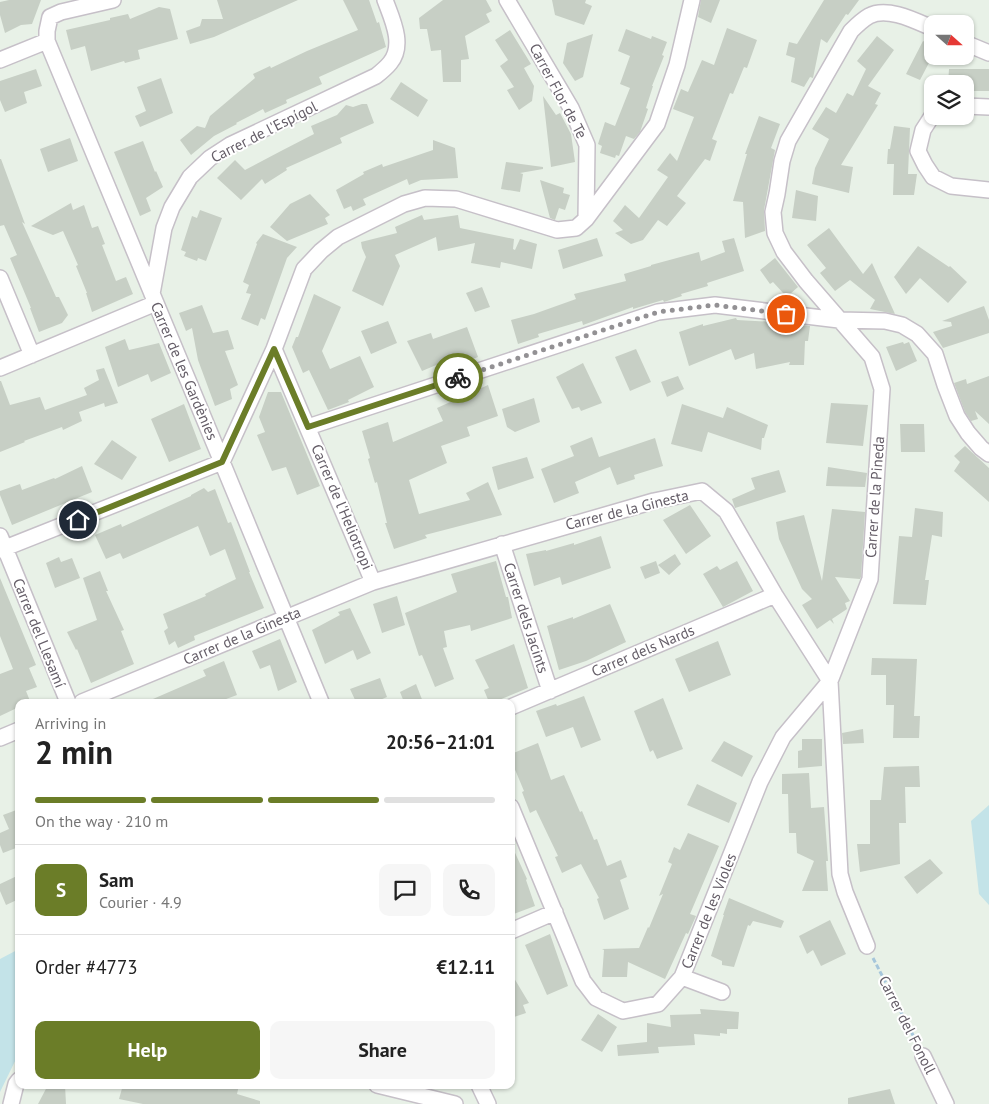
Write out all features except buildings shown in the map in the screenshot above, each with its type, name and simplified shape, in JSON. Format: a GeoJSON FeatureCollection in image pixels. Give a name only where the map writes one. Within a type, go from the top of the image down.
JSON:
{"type":"FeatureCollection","features":[{"type":"Feature","properties":{"kind":"street"},"geometry":{"type":"LineString","coordinates":[[0,60],[47,41],[50,17],[61,12],[113,0]]}},
{"type":"Feature","properties":{"kind":"street","name":"Carrer de l'Espígol"},"geometry":{"type":"LineString","coordinates":[[154,299],[164,228],[172,207],[190,177],[210,158],[230,145],[376,76],[391,62],[398,48],[396,29],[385,0]]}},
{"type":"Feature","properties":{"kind":"street"},"geometry":{"type":"LineString","coordinates":[[2,545],[222,462],[274,349],[304,269],[338,237],[404,204],[426,198],[456,198],[557,230],[576,228],[586,219],[658,124],[677,65],[692,0]]}},
{"type":"Feature","properties":{"kind":"street","name":"Carrer Flor de Te"},"geometry":{"type":"LineString","coordinates":[[512,3],[571,108],[587,145],[586,219]]}},
{"type":"Feature","properties":{"kind":"street","name":"Carrer de la Pineda"},"geometry":{"type":"LineString","coordinates":[[830,681],[870,579],[882,389],[872,357],[800,274],[784,252],[775,233],[772,212],[788,141],[851,31],[870,15],[892,14],[910,18],[924,24]]}},
{"type":"Feature","properties":{"kind":"street","name":"Carrer de les Gardènies"},"geometry":{"type":"LineString","coordinates":[[47,41],[320,699]]}},
{"type":"Feature","properties":{"kind":"street"},"geometry":{"type":"LineString","coordinates":[[974,46],[989,52]]}},
{"type":"Feature","properties":{"kind":"street"},"geometry":{"type":"LineString","coordinates":[[974,106],[989,107]]}},
{"type":"Feature","properties":{"kind":"street"},"geometry":{"type":"LineString","coordinates":[[926,125],[923,130],[918,151],[924,165],[933,177],[951,186],[989,190]]}},
{"type":"Feature","properties":{"kind":"street"},"geometry":{"type":"LineString","coordinates":[[0,278],[32,355]]}},
{"type":"Feature","properties":{"kind":"street"},"geometry":{"type":"LineString","coordinates":[[0,368],[154,299]]}},
{"type":"Feature","properties":{"kind":"street"},"geometry":{"type":"LineString","coordinates":[[308,427],[658,312],[715,305],[839,320],[885,321],[902,326],[917,334],[935,354],[957,416],[968,433],[989,454]]}},
{"type":"Feature","properties":{"kind":"street","name":"Carrer de l'Heliotropi"},"geometry":{"type":"LineString","coordinates":[[274,349],[373,582]]}},
{"type":"Feature","properties":{"kind":"street","name":"Carrer de la Ginesta"},"geometry":{"type":"LineString","coordinates":[[89,699],[373,582],[654,501],[702,492],[726,511],[775,596],[830,681],[840,874],[845,892],[867,946]]}},
{"type":"Feature","properties":{"kind":"street","name":"Carrer dels Jacints"},"geometry":{"type":"LineString","coordinates":[[502,544],[550,691]]}},
{"type":"Feature","properties":{"kind":"street","name":"Carrer del Llesamí"},"geometry":{"type":"LineString","coordinates":[[2,545],[67,699]]}},
{"type":"Feature","properties":{"kind":"street","name":"Carrer dels Nards"},"geometry":{"type":"LineString","coordinates":[[515,705],[775,596]]}},
{"type":"Feature","properties":{"kind":"street","name":"Carrer de les Violes"},"geometry":{"type":"LineString","coordinates":[[515,817],[582,980],[596,998],[622,1011],[658,1004],[682,976],[760,782],[783,737],[830,681]]}},
{"type":"Feature","properties":{"kind":"street"},"geometry":{"type":"LineString","coordinates":[[0,738],[15,732]]}},
{"type":"Feature","properties":{"kind":"street"},"geometry":{"type":"LineString","coordinates":[[515,929],[554,912]]}},
{"type":"Feature","properties":{"kind":"street"},"geometry":{"type":"LineString","coordinates":[[682,976],[722,992]]}},
{"type":"Feature","properties":{"kind":"street","name":"Carrer del Fonoll"},"geometry":{"type":"LineString","coordinates":[[923,1056],[946,1104]]}},
{"type":"Feature","properties":{"kind":"street"},"geometry":{"type":"LineString","coordinates":[[11,1104],[15,1088]]}},
{"type":"Feature","properties":{"kind":"street"},"geometry":{"type":"LineString","coordinates":[[393,1089],[455,1104]]}},
{"type":"Feature","properties":{"kind":"street"},"geometry":{"type":"LineString","coordinates":[[481,1089],[488,1104]]}},
{"type":"Feature","properties":{"kind":"path","name":"Carrer del Fonoll"},"geometry":{"type":"LineString","coordinates":[[867,946],[923,1056]]}},
{"type":"Feature","properties":{"kind":"shaded area"},"geometry":{"type":"Polygon","coordinates":[[[989,805],[989,905],[979,894],[971,821],[989,805]]]}},
{"type":"Feature","properties":{"kind":"shaded area"},"geometry":{"type":"Polygon","coordinates":[[[15,951],[15,1061],[0,1092],[0,959],[15,951]]]}},
{"type":"Feature","properties":{"kind":"way so far"},"geometry":{"type":"LineString","coordinates":[[458,378],[658,312],[715,305],[786,314]]}},
{"type":"Feature","properties":{"kind":"route"},"geometry":{"type":"LineString","coordinates":[[78,520],[222,462],[274,349],[308,427],[458,378]]}}]}
